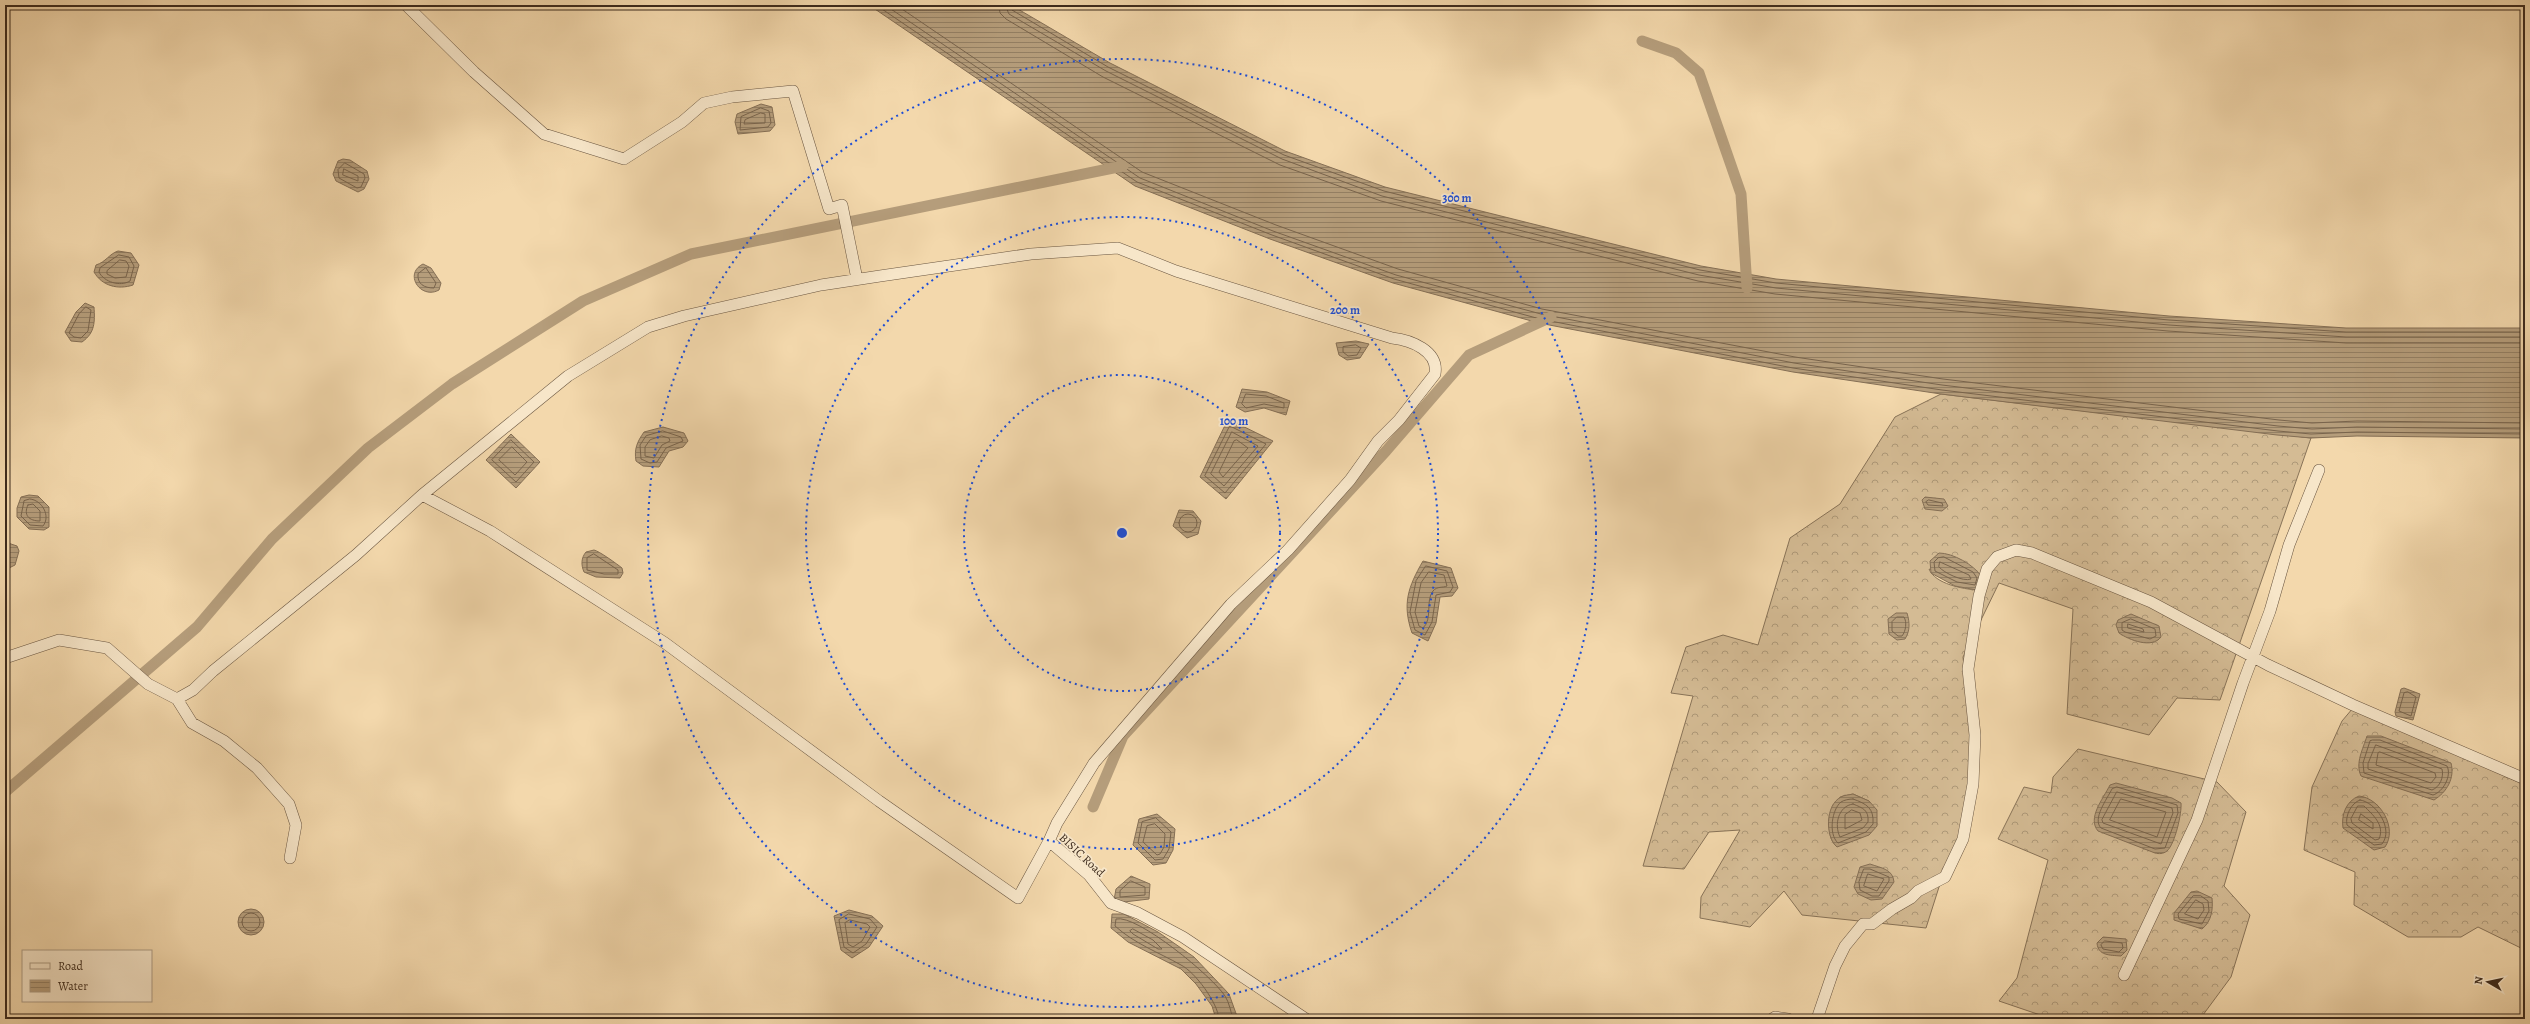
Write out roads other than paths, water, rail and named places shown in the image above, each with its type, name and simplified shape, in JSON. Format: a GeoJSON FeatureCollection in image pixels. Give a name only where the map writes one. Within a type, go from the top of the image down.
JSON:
{"type":"FeatureCollection","features":[{"type":"Feature","properties":{"kind":"street"},"geometry":{"type":"LineString","coordinates":[[406,5],[474,72],[544,134],[624,159],[682,122],[704,103],[732,97],[793,91],[830,209],[842,205],[857,279]]}},
{"type":"Feature","properties":{"kind":"street"},"geometry":{"type":"LineString","coordinates":[[177,699],[193,690],[212,671],[356,555],[422,496],[568,376],[648,326],[737,304],[857,279],[1031,254],[1118,248],[1176,271],[1392,338],[1406,340],[1425,350],[1434,358],[1437,365],[1435,374],[1400,420],[1378,441],[1350,480],[1288,550],[1231,604],[1094,763],[1057,823],[1049,840]]}},
{"type":"Feature","properties":{"kind":"street"},"geometry":{"type":"LineString","coordinates":[[2124,975],[2182,856],[2197,820],[2252,656],[2270,611],[2289,545],[2319,470]]}},
{"type":"Feature","properties":{"kind":"street","name":"BISIC Road"},"geometry":{"type":"LineString","coordinates":[[422,496],[490,531],[665,643],[848,779],[1018,898],[1049,840],[1089,875],[1112,903],[1183,937],[1306,1019]]}},
{"type":"Feature","properties":{"kind":"street"},"geometry":{"type":"LineString","coordinates":[[1817,1019],[1835,966],[1850,940],[1864,924],[1872,924],[1892,908],[1911,898],[1918,891],[1944,877],[1963,840],[1973,784],[1975,735],[1968,669],[1979,596],[1986,569],[1997,557],[2016,550],[2032,553],[2151,602],[2252,656],[2353,705],[2525,780]]}},
{"type":"Feature","properties":{"kind":"street"},"geometry":{"type":"LineString","coordinates":[[5,658],[59,640],[107,648],[148,684],[177,699],[192,722],[224,741],[257,768],[289,804],[296,825],[290,858]]}},
{"type":"Feature","properties":{"kind":"street"},"geometry":{"type":"LineString","coordinates":[[1772,1019],[1775,1017],[1788,1019]]}},
{"type":"Feature","properties":{"kind":"water"},"geometry":{"type":"Polygon","coordinates":[[[869,5],[1011,5],[1110,63],[1285,151],[1385,187],[1701,266],[1776,279],[2169,316],[2346,328],[2525,328],[2525,438],[2357,436],[2311,438],[2277,435],[1941,394],[1793,372],[1539,323],[1393,283],[1270,239],[1135,186],[869,5]]]}},
{"type":"Feature","properties":{"kind":"water"},"geometry":{"type":"Polygon","coordinates":[[[761,104],[772,107],[775,125],[770,131],[738,134],[735,122],[737,114],[761,104]]]}},
{"type":"Feature","properties":{"kind":"water"},"geometry":{"type":"Polygon","coordinates":[[[343,159],[350,160],[367,171],[369,179],[364,189],[358,192],[336,181],[333,174],[338,161],[343,159]]]}},
{"type":"Feature","properties":{"kind":"water"},"geometry":{"type":"Polygon","coordinates":[[[118,251],[131,253],[139,265],[133,285],[122,287],[111,286],[101,281],[94,272],[96,265],[118,251]]]}},
{"type":"Feature","properties":{"kind":"water"},"geometry":{"type":"Polygon","coordinates":[[[423,264],[431,268],[441,283],[439,290],[426,292],[417,284],[415,274],[417,268],[423,264]]]}},
{"type":"Feature","properties":{"kind":"water"},"geometry":{"type":"Polygon","coordinates":[[[85,303],[94,307],[94,322],[92,331],[90,335],[82,342],[71,341],[65,332],[76,312],[85,303]]]}},
{"type":"Feature","properties":{"kind":"water"},"geometry":{"type":"Polygon","coordinates":[[[1356,341],[1369,344],[1360,358],[1347,360],[1339,355],[1336,343],[1356,341]]]}},
{"type":"Feature","properties":{"kind":"water"},"geometry":{"type":"Polygon","coordinates":[[[1242,389],[1267,392],[1290,401],[1286,415],[1264,408],[1245,412],[1236,407],[1242,389]]]}},
{"type":"Feature","properties":{"kind":"water"},"geometry":{"type":"Polygon","coordinates":[[[1228,419],[1273,441],[1226,499],[1200,477],[1228,419]]]}},
{"type":"Feature","properties":{"kind":"water"},"geometry":{"type":"Polygon","coordinates":[[[663,427],[684,433],[688,441],[683,447],[669,451],[659,467],[643,466],[636,461],[635,457],[640,439],[644,432],[663,427]]]}},
{"type":"Feature","properties":{"kind":"water"},"geometry":{"type":"Polygon","coordinates":[[[511,434],[540,462],[516,488],[486,460],[511,434]]]}},
{"type":"Feature","properties":{"kind":"water"},"geometry":{"type":"Polygon","coordinates":[[[29,495],[38,496],[49,507],[49,527],[44,530],[29,529],[17,517],[17,508],[21,497],[29,495]]]}},
{"type":"Feature","properties":{"kind":"water"},"geometry":{"type":"Polygon","coordinates":[[[1925,497],[1944,499],[1948,506],[1942,511],[1925,509],[1922,500],[1925,497]]]}},
{"type":"Feature","properties":{"kind":"water"},"geometry":{"type":"Polygon","coordinates":[[[1179,510],[1193,511],[1201,521],[1198,534],[1187,538],[1173,526],[1179,510]]]}},
{"type":"Feature","properties":{"kind":"water"},"geometry":{"type":"Polygon","coordinates":[[[5,542],[17,546],[19,551],[15,565],[9,568],[5,566],[5,542]]]}},
{"type":"Feature","properties":{"kind":"water"},"geometry":{"type":"Polygon","coordinates":[[[594,550],[604,555],[622,568],[623,573],[620,578],[596,577],[584,572],[582,567],[582,559],[586,552],[594,550]]]}},
{"type":"Feature","properties":{"kind":"water"},"geometry":{"type":"Polygon","coordinates":[[[1939,553],[1957,557],[1978,572],[1981,576],[1977,590],[1955,586],[1931,573],[1930,561],[1939,553]]]}},
{"type":"Feature","properties":{"kind":"water"},"geometry":{"type":"Polygon","coordinates":[[[1423,561],[1451,568],[1458,588],[1452,596],[1440,597],[1436,623],[1428,641],[1412,633],[1407,613],[1410,588],[1423,561]]]}},
{"type":"Feature","properties":{"kind":"water"},"geometry":{"type":"Polygon","coordinates":[[[1896,613],[1907,613],[1909,627],[1905,639],[1897,640],[1889,634],[1888,619],[1896,613]]]}},
{"type":"Feature","properties":{"kind":"water"},"geometry":{"type":"Polygon","coordinates":[[[2131,614],[2159,626],[2161,637],[2157,641],[2146,643],[2134,641],[2119,633],[2116,625],[2118,620],[2131,614]]]}},
{"type":"Feature","properties":{"kind":"water"},"geometry":{"type":"Polygon","coordinates":[[[2404,688],[2420,694],[2413,720],[2396,716],[2395,712],[2401,689],[2404,688]]]}},
{"type":"Feature","properties":{"kind":"water"},"geometry":{"type":"Polygon","coordinates":[[[2367,736],[2381,736],[2451,763],[2452,774],[2446,789],[2434,800],[2361,776],[2359,771],[2359,761],[2367,736]]]}},
{"type":"Feature","properties":{"kind":"water"},"geometry":{"type":"Polygon","coordinates":[[[2116,783],[2172,798],[2181,803],[2180,814],[2173,842],[2167,851],[2161,854],[2155,853],[2098,831],[2094,820],[2097,808],[2110,785],[2116,783]]]}},
{"type":"Feature","properties":{"kind":"water"},"geometry":{"type":"Polygon","coordinates":[[[1853,794],[1869,801],[1877,810],[1877,826],[1869,835],[1837,847],[1830,836],[1828,821],[1832,807],[1842,796],[1853,794]]]}},
{"type":"Feature","properties":{"kind":"water"},"geometry":{"type":"Polygon","coordinates":[[[2359,796],[2374,802],[2385,815],[2389,831],[2385,847],[2374,850],[2343,828],[2345,809],[2354,798],[2359,796]]]}},
{"type":"Feature","properties":{"kind":"water"},"geometry":{"type":"Polygon","coordinates":[[[1157,814],[1175,829],[1173,850],[1166,863],[1153,865],[1133,845],[1139,819],[1157,814]]]}},
{"type":"Feature","properties":{"kind":"water"},"geometry":{"type":"Polygon","coordinates":[[[1870,864],[1886,870],[1893,878],[1894,882],[1882,899],[1871,900],[1858,894],[1854,887],[1860,867],[1870,864]]]}},
{"type":"Feature","properties":{"kind":"water"},"geometry":{"type":"Polygon","coordinates":[[[1131,876],[1150,884],[1149,899],[1124,902],[1114,900],[1116,889],[1131,876]]]}},
{"type":"Feature","properties":{"kind":"water"},"geometry":{"type":"Polygon","coordinates":[[[2197,891],[2212,898],[2210,919],[2202,929],[2174,920],[2174,913],[2191,892],[2197,891]]]}},
{"type":"Feature","properties":{"kind":"water"},"geometry":{"type":"Polygon","coordinates":[[[251,909],[260,913],[264,922],[260,931],[251,935],[242,931],[238,922],[242,913],[251,909]]]}},
{"type":"Feature","properties":{"kind":"water"},"geometry":{"type":"Polygon","coordinates":[[[849,910],[872,916],[883,926],[869,947],[852,958],[841,950],[834,916],[849,910]]]}},
{"type":"Feature","properties":{"kind":"water"},"geometry":{"type":"Polygon","coordinates":[[[1112,914],[1124,914],[1158,932],[1194,957],[1229,994],[1238,1019],[1216,1019],[1212,1006],[1196,984],[1181,969],[1128,942],[1111,928],[1112,914]]]}},
{"type":"Feature","properties":{"kind":"water"},"geometry":{"type":"Polygon","coordinates":[[[2103,937],[2126,939],[2127,950],[2121,956],[2102,953],[2097,943],[2103,937]]]}},
{"type":"Feature","properties":{"kind":"waterway"},"geometry":{"type":"LineString","coordinates":[[1642,41],[1676,53],[1699,73],[1741,194],[1747,288]]}},
{"type":"Feature","properties":{"kind":"waterway"},"geometry":{"type":"LineString","coordinates":[[5,792],[197,627],[272,539],[368,448],[452,384],[583,301],[691,254],[1123,166]]}},
{"type":"Feature","properties":{"kind":"waterway"},"geometry":{"type":"LineString","coordinates":[[1093,807],[1123,736],[1386,451],[1469,355],[1551,317]]}}]}
